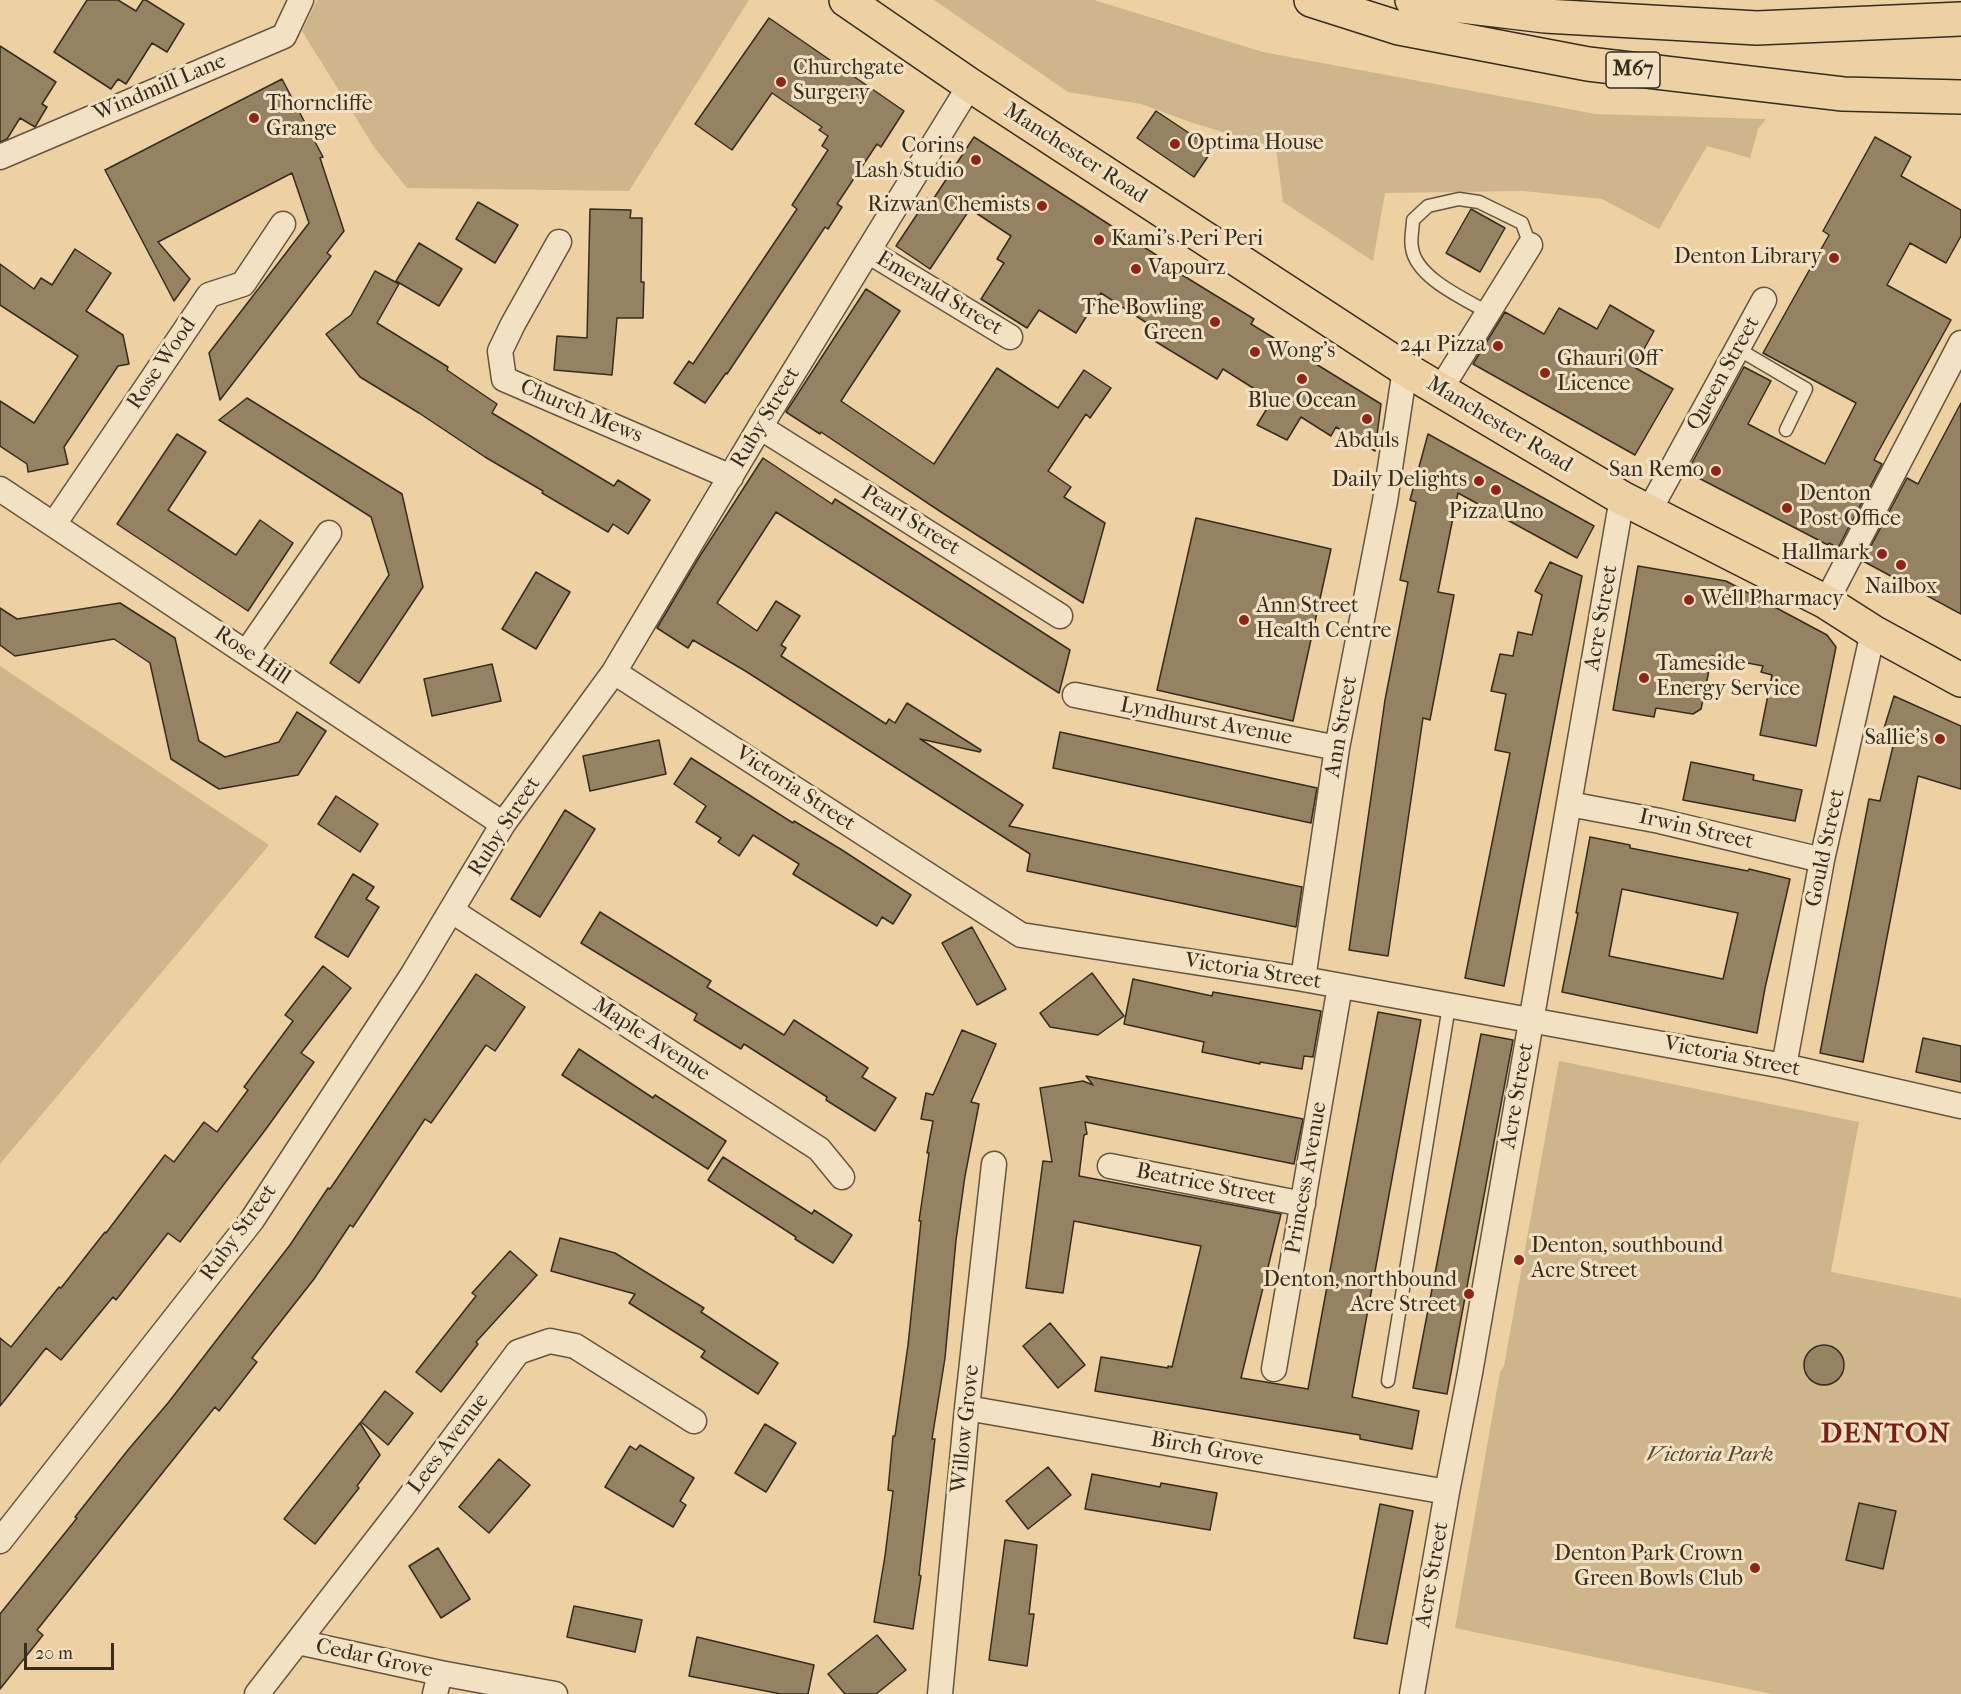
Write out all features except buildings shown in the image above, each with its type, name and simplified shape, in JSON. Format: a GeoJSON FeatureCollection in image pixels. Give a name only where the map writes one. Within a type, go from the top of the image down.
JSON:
{"type":"FeatureCollection","features":[{"type":"Feature","properties":{"kind":"main road","name":"Manchester Road"},"geometry":{"type":"LineString","coordinates":[[846,0],[970,85],[1405,369],[1636,505],[1826,602],[1873,632],[1961,680]]}},
{"type":"Feature","properties":{"kind":"main road","name":"M67"},"geometry":{"type":"LineString","coordinates":[[1311,0],[1399,28],[1588,64],[1843,94],[1961,97]]}},
{"type":"Feature","properties":{"kind":"main road","name":"M67"},"geometry":{"type":"LineString","coordinates":[[1412,0],[1545,16],[1757,28],[1961,19]]}},
{"type":"Feature","properties":{"kind":"street","name":"Windmill Lane"},"geometry":{"type":"LineString","coordinates":[[0,157],[284,36],[301,0]]}},
{"type":"Feature","properties":{"kind":"street","name":"Ruby Street"},"geometry":{"type":"LineString","coordinates":[[0,1541],[252,1220],[452,911],[503,824],[614,672],[760,427],[970,85]]}},
{"type":"Feature","properties":{"kind":"street","name":"Rose Wood"},"geometry":{"type":"LineString","coordinates":[[54,524],[208,295],[243,285],[283,224]]}},
{"type":"Feature","properties":{"kind":"street","name":"Church Mews"},"geometry":{"type":"LineString","coordinates":[[559,242],[500,351],[504,379],[730,477]]}},
{"type":"Feature","properties":{"kind":"street"},"geometry":{"type":"LineString","coordinates":[[1440,390],[1530,245]]}},
{"type":"Feature","properties":{"kind":"street","name":"Emerald Street"},"geometry":{"type":"LineString","coordinates":[[868,251],[1010,337]]}},
{"type":"Feature","properties":{"kind":"street","name":"Queen Street"},"geometry":{"type":"LineString","coordinates":[[1636,505],[1738,349],[1764,300]]}},
{"type":"Feature","properties":{"kind":"street"},"geometry":{"type":"LineString","coordinates":[[1826,602],[1961,342]]}},
{"type":"Feature","properties":{"kind":"street","name":"Ann Street"},"geometry":{"type":"LineString","coordinates":[[1303,979],[1337,748],[1385,501],[1405,369]]}},
{"type":"Feature","properties":{"kind":"street","name":"Pearl Street"},"geometry":{"type":"LineString","coordinates":[[760,427],[1060,616]]}},
{"type":"Feature","properties":{"kind":"street","name":"Rose Hill"},"geometry":{"type":"LineString","coordinates":[[0,489],[503,824]]}},
{"type":"Feature","properties":{"kind":"street","name":"Acre Street"},"geometry":{"type":"LineString","coordinates":[[1412,1694],[1569,804],[1636,505]]}},
{"type":"Feature","properties":{"kind":"street"},"geometry":{"type":"LineString","coordinates":[[246,653],[329,533]]}},
{"type":"Feature","properties":{"kind":"street","name":"Gould Street"},"geometry":{"type":"LineString","coordinates":[[1784,1066],[1822,860],[1873,632]]}},
{"type":"Feature","properties":{"kind":"street","name":"Victoria Street"},"geometry":{"type":"LineString","coordinates":[[614,672],[1021,935],[1303,979],[1784,1066],[1961,1106]]}},
{"type":"Feature","properties":{"kind":"street","name":"Lyndhurst Avenue"},"geometry":{"type":"LineString","coordinates":[[1075,696],[1337,748]]}},
{"type":"Feature","properties":{"kind":"street","name":"Irwin Street"},"geometry":{"type":"LineString","coordinates":[[1569,804],[1660,821],[1822,860]]}},
{"type":"Feature","properties":{"kind":"street","name":"Maple Avenue"},"geometry":{"type":"LineString","coordinates":[[452,911],[819,1149],[842,1177]]}},
{"type":"Feature","properties":{"kind":"street","name":"Princess Avenue"},"geometry":{"type":"LineString","coordinates":[[1274,1369],[1340,986]]}},
{"type":"Feature","properties":{"kind":"street","name":"Willow Grove"},"geometry":{"type":"LineString","coordinates":[[940,1694],[967,1408],[994,1164]]}},
{"type":"Feature","properties":{"kind":"street","name":"Beatrice Street"},"geometry":{"type":"LineString","coordinates":[[1110,1166],[1303,1204]]}},
{"type":"Feature","properties":{"kind":"street","name":"Lees Avenue"},"geometry":{"type":"LineString","coordinates":[[257,1694],[403,1506],[518,1352],[550,1341],[575,1346],[694,1421]]}},
{"type":"Feature","properties":{"kind":"street","name":"Birch Grove"},"geometry":{"type":"LineString","coordinates":[[967,1408],[1447,1492]]}},
{"type":"Feature","properties":{"kind":"street","name":"Cedar Grove"},"geometry":{"type":"LineString","coordinates":[[298,1642],[438,1684],[555,1694]]}},
{"type":"Feature","properties":{"kind":"lane"},"geometry":{"type":"LineString","coordinates":[[1489,313],[1427,276],[1416,263],[1412,247],[1413,220],[1428,206],[1459,199],[1479,202],[1522,223],[1530,245]]}},
{"type":"Feature","properties":{"kind":"lane"},"geometry":{"type":"LineString","coordinates":[[1738,349],[1806,389],[1786,430]]}},
{"type":"Feature","properties":{"kind":"lane"},"geometry":{"type":"LineString","coordinates":[[1388,1381],[1449,1006]]}},
{"type":"Feature","properties":{"kind":"green space"},"geometry":{"type":"Polygon","coordinates":[[[317,0],[749,0],[629,191],[407,188],[374,147],[302,31],[317,0]]]}},
{"type":"Feature","properties":{"kind":"green space"},"geometry":{"type":"Polygon","coordinates":[[[934,0],[1094,0],[1263,52],[1596,114],[1766,119],[1758,129],[1750,158],[1707,146],[1659,229],[1602,199],[1523,191],[1385,193],[1373,261],[1283,202],[1276,148],[1193,123],[1141,104],[1068,92],[934,0]]]}},
{"type":"Feature","properties":{"kind":"green space"},"geometry":{"type":"Polygon","coordinates":[[[0,666],[269,845],[0,1164],[0,666]]]}},
{"type":"Feature","properties":{"kind":"green space","name":"Victoria Park"},"geometry":{"type":"Polygon","coordinates":[[[1559,1061],[1859,1122],[1831,1272],[1961,1298],[1961,1694],[1772,1694],[1455,1628],[1500,1372],[1504,1366],[1559,1061]]]}},
{"type":"Feature","properties":{"kind":"place","name":"Churchgate Surgery"},"geometry":{"type":"Point","coordinates":[781,82]}},
{"type":"Feature","properties":{"kind":"place","name":"Thorncliffe Grange"},"geometry":{"type":"Point","coordinates":[254,118]}},
{"type":"Feature","properties":{"kind":"place","name":"Optima House"},"geometry":{"type":"Point","coordinates":[1175,144]}},
{"type":"Feature","properties":{"kind":"place","name":"Corins Lash Studio"},"geometry":{"type":"Point","coordinates":[976,160]}},
{"type":"Feature","properties":{"kind":"place","name":"Rizwan Chemists"},"geometry":{"type":"Point","coordinates":[1042,206]}},
{"type":"Feature","properties":{"kind":"place","name":"Kami's Peri Peri"},"geometry":{"type":"Point","coordinates":[1099,240]}},
{"type":"Feature","properties":{"kind":"place","name":"Denton Library"},"geometry":{"type":"Point","coordinates":[1834,258]}},
{"type":"Feature","properties":{"kind":"place","name":"Vapourz"},"geometry":{"type":"Point","coordinates":[1136,269]}},
{"type":"Feature","properties":{"kind":"place","name":"The Bowling Green"},"geometry":{"type":"Point","coordinates":[1215,322]}},
{"type":"Feature","properties":{"kind":"place","name":"241 Pizza"},"geometry":{"type":"Point","coordinates":[1498,346]}},
{"type":"Feature","properties":{"kind":"place","name":"Wong's"},"geometry":{"type":"Point","coordinates":[1255,352]}},
{"type":"Feature","properties":{"kind":"place","name":"Ghauri Off Licence"},"geometry":{"type":"Point","coordinates":[1545,373]}},
{"type":"Feature","properties":{"kind":"place","name":"Blue Ocean"},"geometry":{"type":"Point","coordinates":[1302,379]}},
{"type":"Feature","properties":{"kind":"place","name":"Abduls"},"geometry":{"type":"Point","coordinates":[1367,419]}},
{"type":"Feature","properties":{"kind":"place","name":"San Remo"},"geometry":{"type":"Point","coordinates":[1716,471]}},
{"type":"Feature","properties":{"kind":"place","name":"Daily Delights"},"geometry":{"type":"Point","coordinates":[1479,481]}},
{"type":"Feature","properties":{"kind":"place","name":"Pizza Uno"},"geometry":{"type":"Point","coordinates":[1496,490]}},
{"type":"Feature","properties":{"kind":"place","name":"Denton Post Office"},"geometry":{"type":"Point","coordinates":[1787,508]}},
{"type":"Feature","properties":{"kind":"place","name":"Hallmark"},"geometry":{"type":"Point","coordinates":[1882,554]}},
{"type":"Feature","properties":{"kind":"place","name":"Nailbox"},"geometry":{"type":"Point","coordinates":[1901,565]}},
{"type":"Feature","properties":{"kind":"place","name":"Well Pharmacy"},"geometry":{"type":"Point","coordinates":[1689,600]}},
{"type":"Feature","properties":{"kind":"place","name":"Ann Street Health Centre"},"geometry":{"type":"Point","coordinates":[1244,620]}},
{"type":"Feature","properties":{"kind":"place","name":"Tameside Energy Service"},"geometry":{"type":"Point","coordinates":[1644,678]}},
{"type":"Feature","properties":{"kind":"place","name":"Sallie's"},"geometry":{"type":"Point","coordinates":[1940,739]}},
{"type":"Feature","properties":{"kind":"place","name":"Denton, southbound Acre Street"},"geometry":{"type":"Point","coordinates":[1519,1260]}},
{"type":"Feature","properties":{"kind":"place","name":"Denton, northbound Acre Street"},"geometry":{"type":"Point","coordinates":[1469,1294]}},
{"type":"Feature","properties":{"kind":"place","name":"Denton Park Crown Green Bowls Club"},"geometry":{"type":"Point","coordinates":[1755,1568]}},
{"type":"Feature","properties":{"kind":"district","name":"DENTON"},"geometry":{"type":"Point","coordinates":[1886,1435]}}]}
